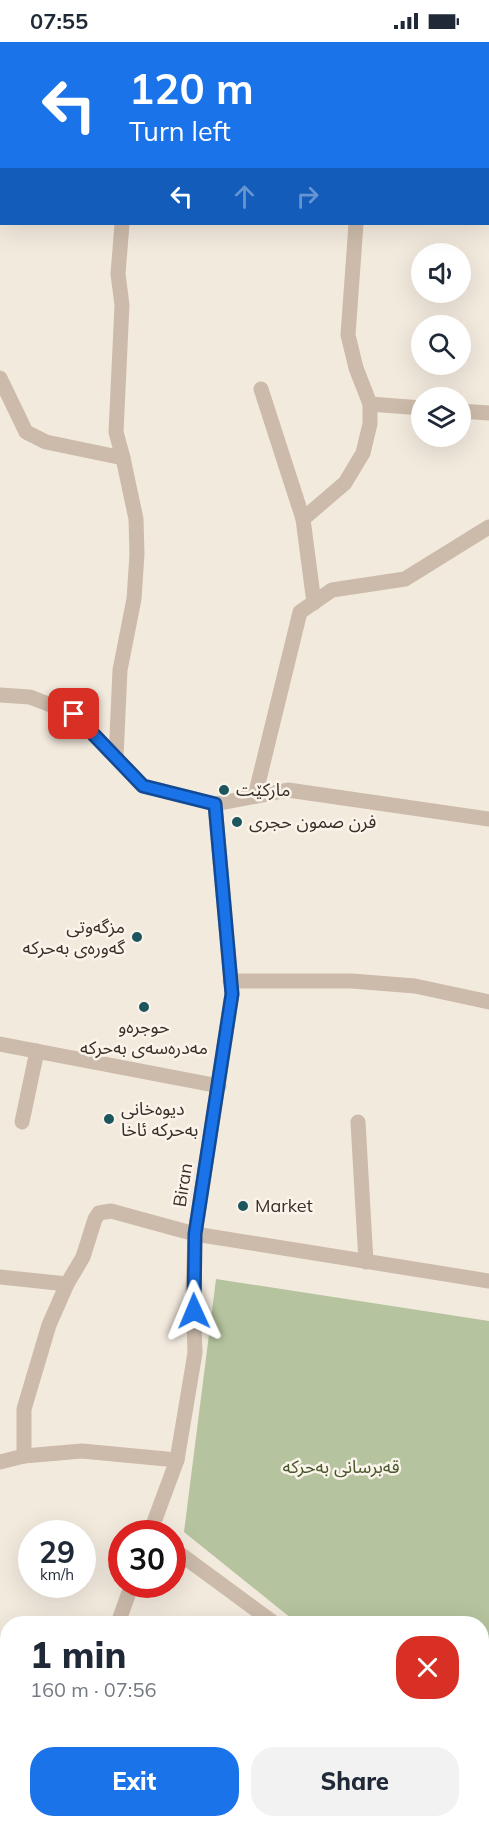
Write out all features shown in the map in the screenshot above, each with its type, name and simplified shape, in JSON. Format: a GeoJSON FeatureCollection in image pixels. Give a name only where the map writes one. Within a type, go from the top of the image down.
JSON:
{"type":"FeatureCollection","features":[{"type":"Feature","properties":{"kind":"street"},"geometry":{"type":"LineString","coordinates":[[116,758],[120,670],[134,599],[137,554],[136,519],[116,432],[122,305],[118,274],[122,225]]}},
{"type":"Feature","properties":{"kind":"street"},"geometry":{"type":"LineString","coordinates":[[303,519],[345,483],[363,453],[370,424],[370,404],[356,368],[348,335],[356,225]]}},
{"type":"Feature","properties":{"kind":"street"},"geometry":{"type":"LineString","coordinates":[[0,378],[26,432],[46,442],[123,458]]}},
{"type":"Feature","properties":{"kind":"street"},"geometry":{"type":"LineString","coordinates":[[261,389],[303,519],[314,603]]}},
{"type":"Feature","properties":{"kind":"street"},"geometry":{"type":"LineString","coordinates":[[370,404],[411,407]]}},
{"type":"Feature","properties":{"kind":"street"},"geometry":{"type":"LineString","coordinates":[[471,412],[489,413]]}},
{"type":"Feature","properties":{"kind":"street"},"geometry":{"type":"LineString","coordinates":[[255,796],[300,612],[332,590],[405,579],[489,527]]}},
{"type":"Feature","properties":{"kind":"street"},"geometry":{"type":"LineString","coordinates":[[0,695],[30,697],[74,714],[143,786],[215,804],[288,790],[489,819]]}},
{"type":"Feature","properties":{"kind":"street","name":"Biran"},"geometry":{"type":"LineString","coordinates":[[155,1520],[177,1460],[195,1353],[193,1290],[195,1234],[232,994],[215,804]]}},
{"type":"Feature","properties":{"kind":"street"},"geometry":{"type":"LineString","coordinates":[[230,981],[352,981],[415,986],[489,1002]]}},
{"type":"Feature","properties":{"kind":"street"},"geometry":{"type":"LineString","coordinates":[[0,1044],[219,1086]]}},
{"type":"Feature","properties":{"kind":"street"},"geometry":{"type":"LineString","coordinates":[[22,1122],[37,1051]]}},
{"type":"Feature","properties":{"kind":"street"},"geometry":{"type":"LineString","coordinates":[[358,1122],[366,1262]]}},
{"type":"Feature","properties":{"kind":"street"},"geometry":{"type":"LineString","coordinates":[[24,1456],[24,1408],[49,1325],[67,1284],[83,1257],[99,1213],[111,1211],[195,1234],[489,1281]]}},
{"type":"Feature","properties":{"kind":"street"},"geometry":{"type":"LineString","coordinates":[[0,1277],[67,1284]]}},
{"type":"Feature","properties":{"kind":"street"},"geometry":{"type":"LineString","coordinates":[[0,1462],[24,1456],[82,1451],[177,1460]]}},
{"type":"Feature","properties":{"kind":"street"},"geometry":{"type":"LineString","coordinates":[[186,1558],[264,1616]]}},
{"type":"Feature","properties":{"kind":"street"},"geometry":{"type":"LineString","coordinates":[[121,1616],[127,1598]]}},
{"type":"Feature","properties":{"kind":"green space","name":"قەبرسانی بەحرکە"},"geometry":{"type":"Polygon","coordinates":[[[216,1279],[489,1321],[489,1616],[288,1616],[186,1534],[186,1520],[216,1279]]]}},
{"type":"Feature","properties":{"kind":"place","name":"مارکێت"},"geometry":{"type":"Point","coordinates":[224,790]}},
{"type":"Feature","properties":{"kind":"place","name":"فرن صمون حجری"},"geometry":{"type":"Point","coordinates":[237,822]}},
{"type":"Feature","properties":{"kind":"place","name":"مزگەوتی گەورەی بەحرکە"},"geometry":{"type":"Point","coordinates":[137,937]}},
{"type":"Feature","properties":{"kind":"place","name":"حوجره‌و مه‌دره‌سه‌ی به‌حرکه"},"geometry":{"type":"Point","coordinates":[144,1007]}},
{"type":"Feature","properties":{"kind":"place","name":"دیوەخانی بەحرکە ئاخا"},"geometry":{"type":"Point","coordinates":[109,1119]}},
{"type":"Feature","properties":{"kind":"place","name":"Market"},"geometry":{"type":"Point","coordinates":[243,1206]}},
{"type":"Feature","properties":{"kind":"route"},"geometry":{"type":"LineString","coordinates":[[74,714],[143,786],[215,804],[232,994],[195,1234],[194,1311]]}}]}
